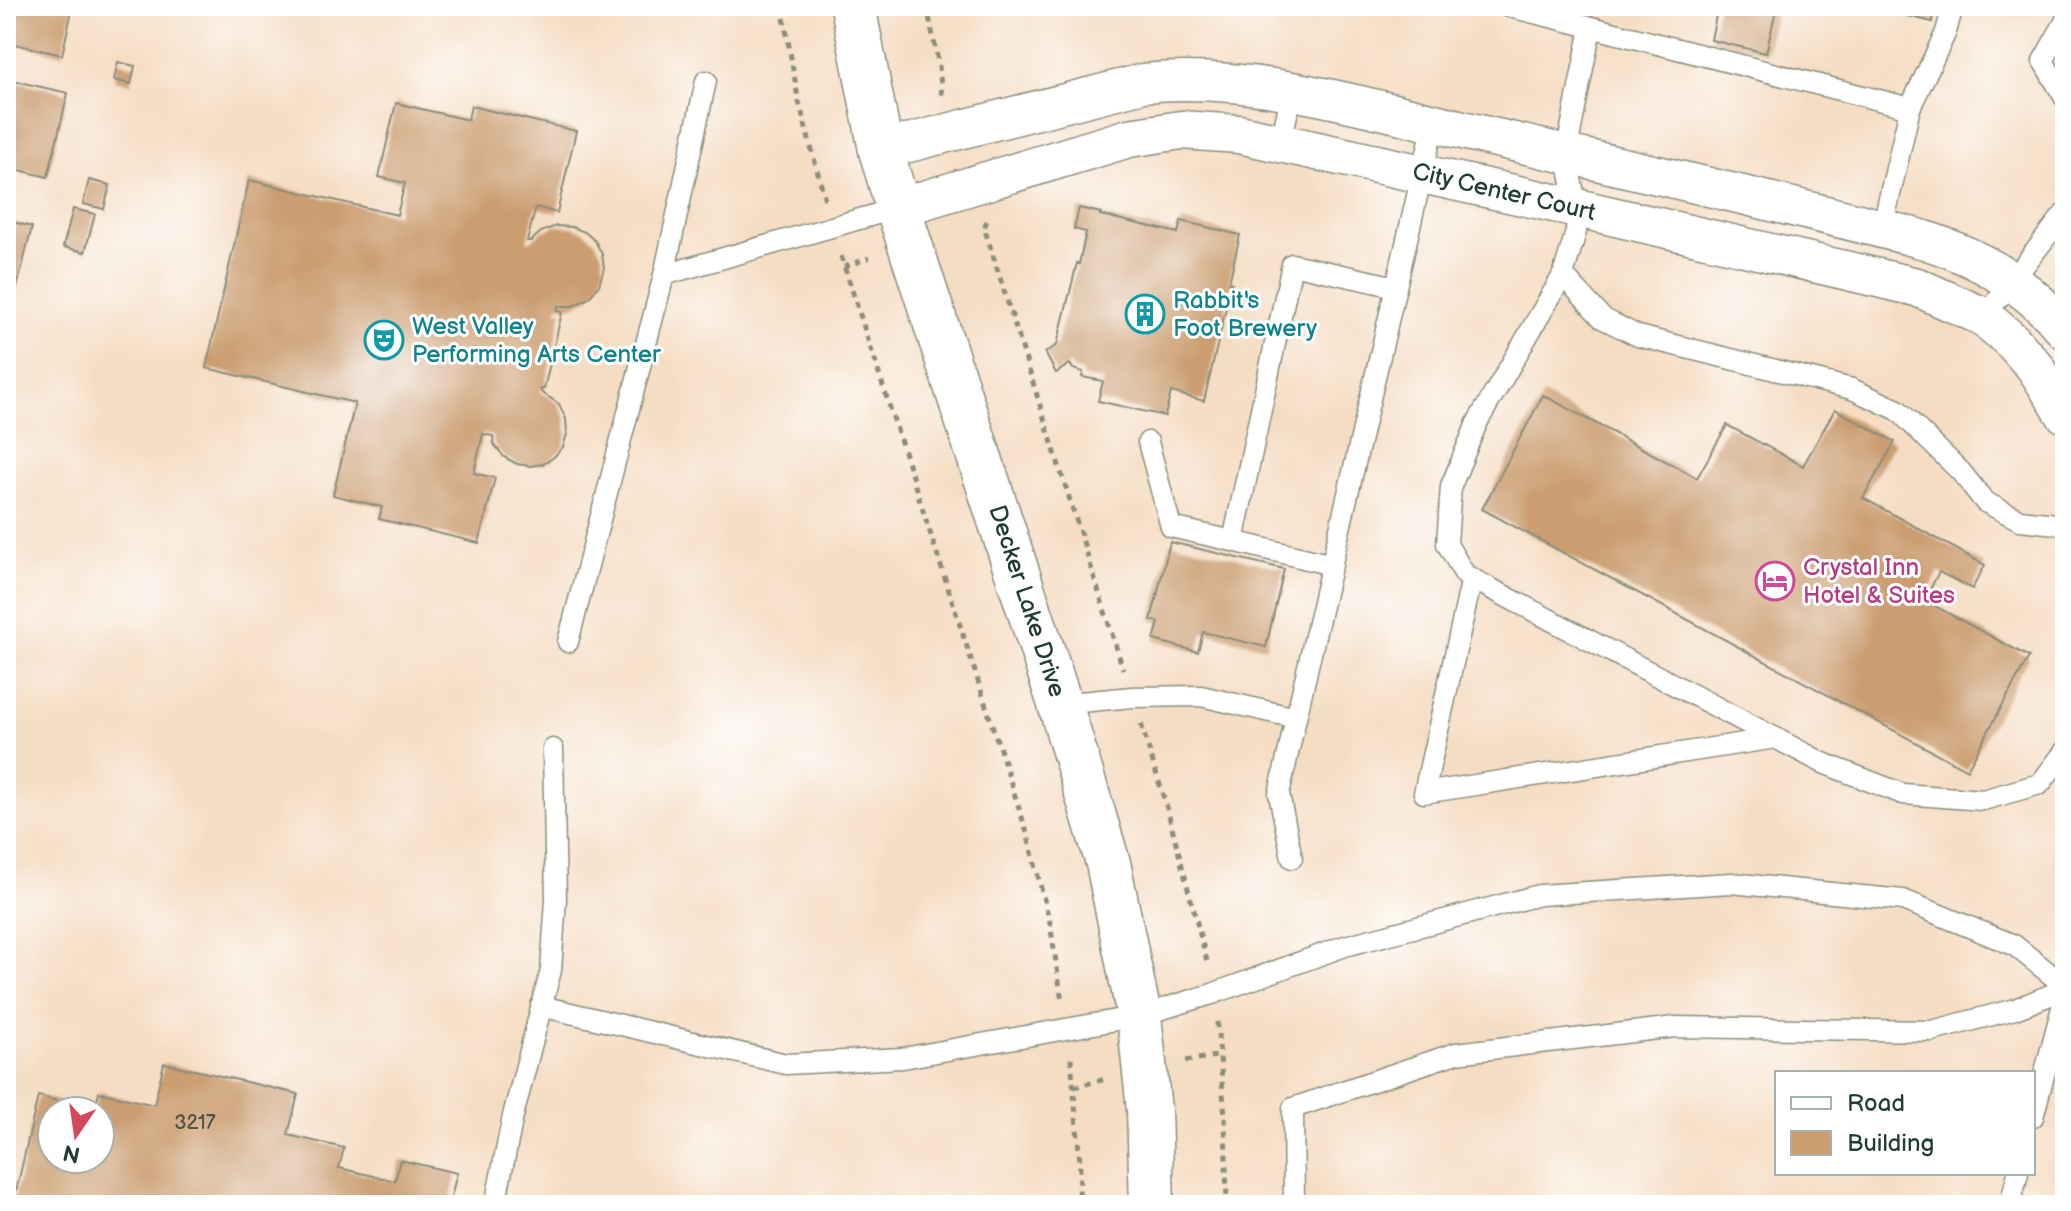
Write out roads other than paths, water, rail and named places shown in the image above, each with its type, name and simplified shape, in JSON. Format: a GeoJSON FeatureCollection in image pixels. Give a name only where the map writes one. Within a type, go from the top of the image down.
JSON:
{"type":"FeatureCollection","features":[{"type":"Feature","properties":{"kind":"street","name":"Decker Lake Drive"},"geometry":{"type":"LineString","coordinates":[[853,6],[881,150],[898,208],[1060,704],[1108,863],[1139,1016],[1149,1110],[1152,1205]]}},
{"type":"Feature","properties":{"kind":"street"},"geometry":{"type":"LineString","coordinates":[[881,150],[1143,83],[1184,79],[1225,80],[1292,91],[1434,123],[1882,229],[1954,250],[2014,282],[2040,302],[2065,330]]}},
{"type":"Feature","properties":{"kind":"street","name":"City Center Court"},"geometry":{"type":"LineString","coordinates":[[898,208],[1129,138],[1155,133],[1209,130],[1281,142],[1883,278],[1939,296],[1984,317],[2013,342],[2036,368],[2065,414]]}},
{"type":"Feature","properties":{"kind":"lane"},"geometry":{"type":"LineString","coordinates":[[1506,6],[1910,108]]}},
{"type":"Feature","properties":{"kind":"lane"},"geometry":{"type":"LineString","coordinates":[[1882,229],[1910,108],[1946,32],[1953,6]]}},
{"type":"Feature","properties":{"kind":"lane"},"geometry":{"type":"LineString","coordinates":[[2065,22],[2043,61],[2065,98]]}},
{"type":"Feature","properties":{"kind":"lane"},"geometry":{"type":"LineString","coordinates":[[1591,27],[1566,154],[1577,208],[1576,232],[1563,275],[1477,423],[1451,486],[1447,544],[1465,575],[1823,763],[1903,794],[1983,800],[2040,784],[2065,751]]}},
{"type":"Feature","properties":{"kind":"lane"},"geometry":{"type":"LineString","coordinates":[[568,642],[664,275],[706,81]]}},
{"type":"Feature","properties":{"kind":"lane"},"geometry":{"type":"LineString","coordinates":[[1281,142],[1292,91]]}},
{"type":"Feature","properties":{"kind":"lane"},"geometry":{"type":"LineString","coordinates":[[1292,858],[1279,794],[1434,123]]}},
{"type":"Feature","properties":{"kind":"lane"},"geometry":{"type":"LineString","coordinates":[[664,275],[898,208]]}},
{"type":"Feature","properties":{"kind":"lane"},"geometry":{"type":"LineString","coordinates":[[1984,317],[2065,213]]}},
{"type":"Feature","properties":{"kind":"lane"},"geometry":{"type":"LineString","coordinates":[[1233,541],[1292,264],[1396,287]]}},
{"type":"Feature","properties":{"kind":"lane"},"geometry":{"type":"LineString","coordinates":[[1563,275],[1602,318],[1638,336],[1852,389],[1898,410],[1961,472],[1985,502],[2020,520],[2065,525]]}},
{"type":"Feature","properties":{"kind":"lane"},"geometry":{"type":"LineString","coordinates":[[1148,442],[1171,527],[1332,565]]}},
{"type":"Feature","properties":{"kind":"lane"},"geometry":{"type":"LineString","coordinates":[[1472,578],[1424,793],[1776,738]]}},
{"type":"Feature","properties":{"kind":"lane"},"geometry":{"type":"LineString","coordinates":[[1060,704],[1132,697],[1201,696],[1296,718]]}},
{"type":"Feature","properties":{"kind":"lane"},"geometry":{"type":"LineString","coordinates":[[495,1205],[513,1116],[551,970],[556,900],[553,749]]}},
{"type":"Feature","properties":{"kind":"lane"},"geometry":{"type":"LineString","coordinates":[[541,1006],[786,1064],[903,1058],[1139,1016],[1212,994],[1345,946],[1539,895],[1731,883],[1903,900],[2014,945],[2065,987],[2015,1009],[1932,1031],[1675,1027],[1456,1053],[1293,1108],[1294,1205]]}},
{"type":"Feature","properties":{"kind":"lane"},"geometry":{"type":"LineString","coordinates":[[2035,1109],[2065,996]]}},
{"type":"Feature","properties":{"kind":"lane"},"geometry":{"type":"LineString","coordinates":[[2010,1205],[2018,1175]]}},
{"type":"Feature","properties":{"kind":"place","name":"Rabbit's Foot Brewery"},"geometry":{"type":"Point","coordinates":[1145,314]}},
{"type":"Feature","properties":{"kind":"place","name":"West Valley Performing Arts Center"},"geometry":{"type":"Point","coordinates":[384,340]}},
{"type":"Feature","properties":{"kind":"place","name":"Crystal Inn Hotel & Suites"},"geometry":{"type":"Point","coordinates":[1775,581]}}]}
